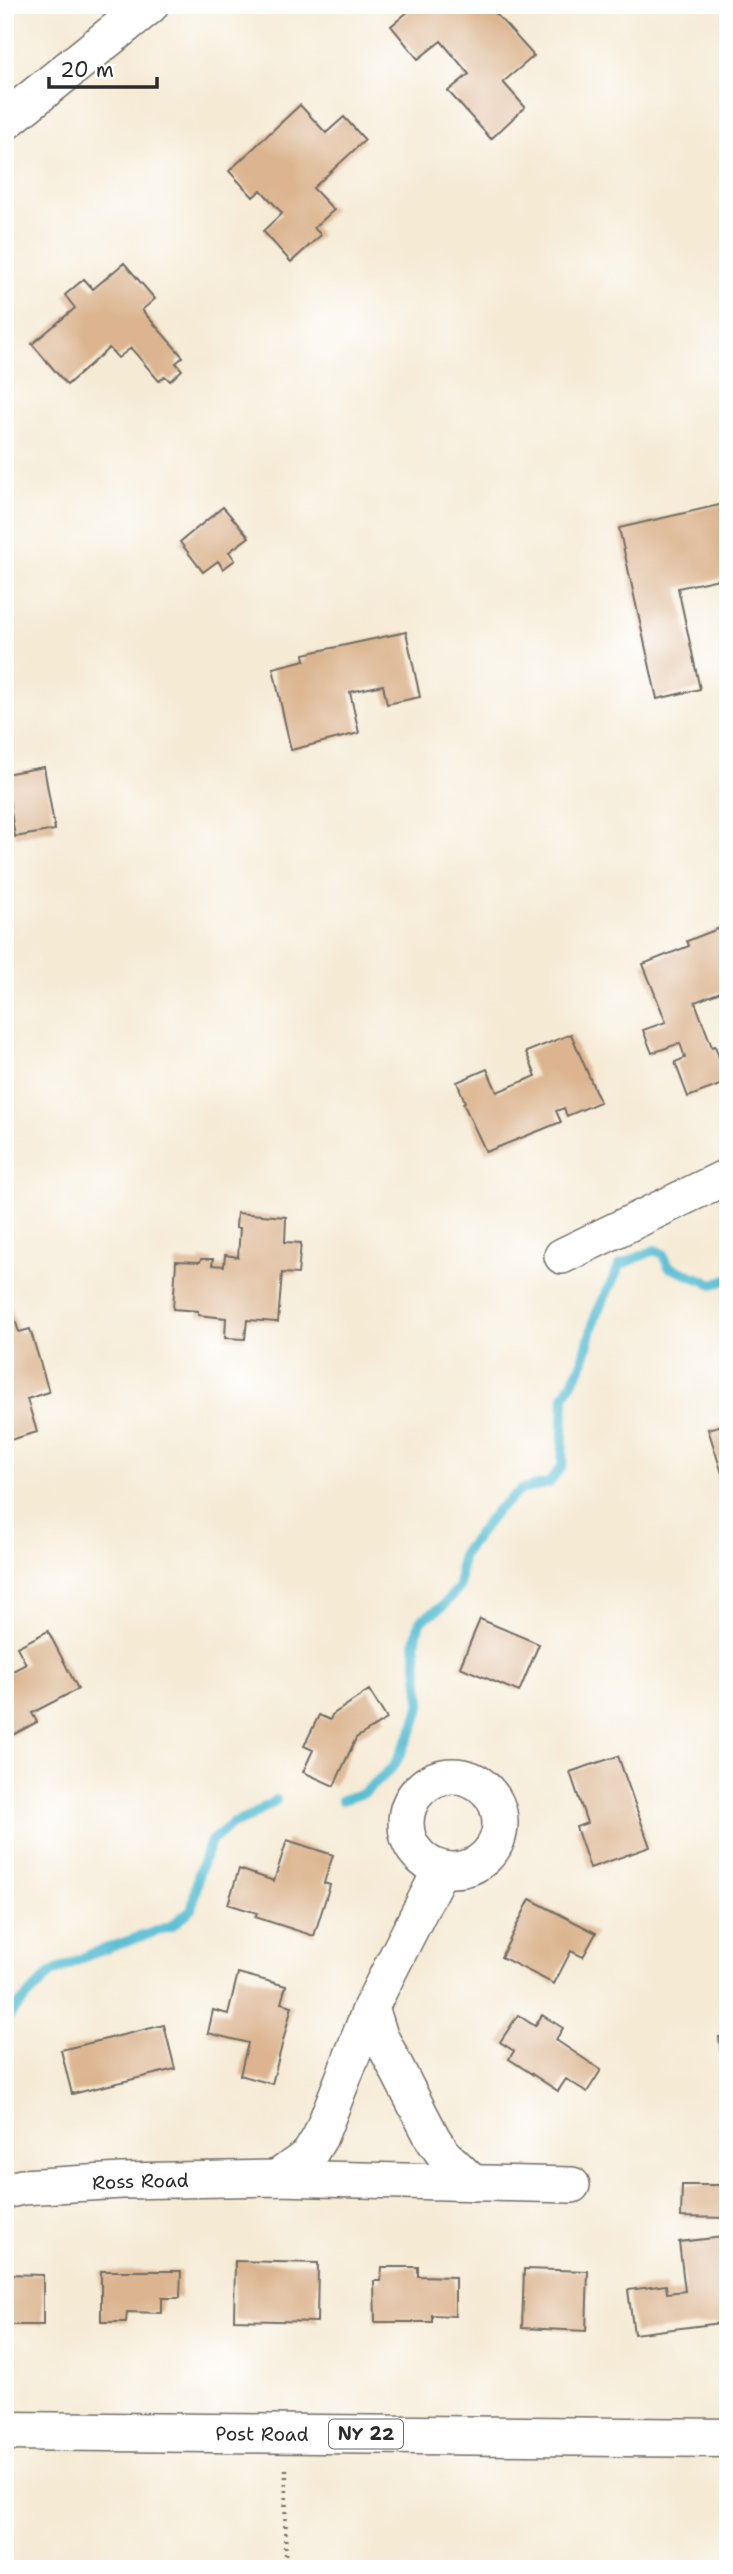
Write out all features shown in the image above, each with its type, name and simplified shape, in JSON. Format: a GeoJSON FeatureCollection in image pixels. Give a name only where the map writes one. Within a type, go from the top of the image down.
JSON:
{"type":"FeatureCollection","features":[{"type":"Feature","properties":{"kind":"main road"},"geometry":{"type":"LineString","coordinates":[[5,121],[149,5]]}},
{"type":"Feature","properties":{"kind":"main road","name":"Post Road"},"geometry":{"type":"LineString","coordinates":[[5,2431],[728,2438]]}},
{"type":"Feature","properties":{"kind":"street"},"geometry":{"type":"LineString","coordinates":[[562,1256],[728,1176]]}},
{"type":"Feature","properties":{"kind":"street"},"geometry":{"type":"LineString","coordinates":[[277,2178],[309,2155],[320,2137],[372,2007],[441,1869]]}},
{"type":"Feature","properties":{"kind":"street"},"geometry":{"type":"LineString","coordinates":[[372,2007],[380,2036],[433,2139],[445,2156],[473,2183]]}},
{"type":"Feature","properties":{"kind":"street","name":"Ross Road"},"geometry":{"type":"LineString","coordinates":[[5,2191],[22,2187],[122,2181],[277,2178],[572,2185]]}},
{"type":"Feature","properties":{"kind":"path"},"geometry":{"type":"LineString","coordinates":[[285,2569],[286,2434]]}},
{"type":"Feature","properties":{"kind":"building"},"geometry":{"type":"Polygon","coordinates":[[[416,5],[488,5],[534,56],[503,82],[525,107],[491,139],[448,91],[469,74],[441,41],[418,59],[391,26],[416,5]]]}},
{"type":"Feature","properties":{"kind":"building"},"geometry":{"type":"Polygon","coordinates":[[[300,105],[326,133],[344,117],[365,140],[313,188],[334,210],[314,228],[321,235],[291,262],[263,231],[282,213],[261,190],[253,197],[229,171],[300,105]]]}},
{"type":"Feature","properties":{"kind":"building"},"geometry":{"type":"Polygon","coordinates":[[[124,263],[155,299],[142,310],[183,357],[176,363],[182,370],[170,381],[165,376],[159,381],[131,348],[118,358],[109,348],[67,385],[32,344],[75,308],[65,295],[84,279],[93,289],[124,263]]]}},
{"type":"Feature","properties":{"kind":"building"},"geometry":{"type":"Polygon","coordinates":[[[728,503],[728,577],[678,588],[700,689],[657,699],[619,528],[728,503]]]}},
{"type":"Feature","properties":{"kind":"building"},"geometry":{"type":"Polygon","coordinates":[[[223,507],[249,537],[229,552],[235,560],[223,569],[218,561],[203,572],[180,542],[223,507]]]}},
{"type":"Feature","properties":{"kind":"building"},"geometry":{"type":"Polygon","coordinates":[[[406,632],[420,697],[387,704],[383,685],[350,692],[359,733],[291,750],[273,668],[305,660],[304,654],[406,632]]]}},
{"type":"Feature","properties":{"kind":"building"},"geometry":{"type":"Polygon","coordinates":[[[44,767],[55,830],[15,837],[5,774],[44,767]]]}},
{"type":"Feature","properties":{"kind":"building"},"geometry":{"type":"Polygon","coordinates":[[[725,926],[728,932],[728,989],[695,1002],[728,1082],[688,1097],[675,1062],[685,1058],[680,1043],[652,1053],[643,1030],[666,1022],[643,964],[689,946],[687,941],[725,926]]]}},
{"type":"Feature","properties":{"kind":"building"},"geometry":{"type":"Polygon","coordinates":[[[571,1034],[600,1102],[567,1116],[564,1108],[556,1111],[561,1122],[486,1152],[463,1103],[465,1102],[457,1082],[487,1069],[497,1092],[536,1076],[526,1052],[571,1034]]]}},
{"type":"Feature","properties":{"kind":"building"},"geometry":{"type":"Polygon","coordinates":[[[237,1213],[286,1217],[285,1242],[301,1243],[298,1274],[282,1273],[278,1322],[247,1320],[245,1339],[225,1338],[226,1318],[198,1315],[198,1311],[173,1309],[176,1261],[200,1262],[201,1259],[213,1259],[212,1265],[224,1266],[225,1255],[238,1257],[240,1228],[236,1228],[237,1213]]]}},
{"type":"Feature","properties":{"kind":"building"},"geometry":{"type":"Polygon","coordinates":[[[5,1290],[19,1332],[30,1329],[49,1392],[27,1399],[37,1432],[7,1441],[5,1290]]]}},
{"type":"Feature","properties":{"kind":"building"},"geometry":{"type":"Polygon","coordinates":[[[728,1417],[727,1489],[708,1429],[726,1424],[724,1418],[728,1417]]]}},
{"type":"Feature","properties":{"kind":"building"},"geometry":{"type":"Polygon","coordinates":[[[480,1619],[539,1644],[519,1692],[460,1667],[480,1619]]]}},
{"type":"Feature","properties":{"kind":"building"},"geometry":{"type":"Polygon","coordinates":[[[48,1631],[78,1689],[32,1713],[37,1722],[5,1739],[5,1675],[26,1664],[17,1647],[48,1631]]]}},
{"type":"Feature","properties":{"kind":"building"},"geometry":{"type":"Polygon","coordinates":[[[369,1690],[387,1719],[356,1738],[334,1786],[303,1772],[313,1750],[304,1746],[319,1715],[330,1720],[332,1715],[369,1690]]]}},
{"type":"Feature","properties":{"kind":"building"},"geometry":{"type":"Polygon","coordinates":[[[618,1756],[650,1847],[590,1868],[576,1827],[587,1823],[570,1772],[618,1756]]]}},
{"type":"Feature","properties":{"kind":"building"},"geometry":{"type":"Polygon","coordinates":[[[287,1840],[333,1855],[324,1883],[330,1885],[314,1936],[255,1917],[257,1913],[228,1904],[239,1869],[274,1881],[287,1840]]]}},
{"type":"Feature","properties":{"kind":"building"},"geometry":{"type":"Polygon","coordinates":[[[530,1899],[596,1933],[583,1957],[571,1951],[554,1984],[501,1957],[530,1899]]]}},
{"type":"Feature","properties":{"kind":"building"},"geometry":{"type":"Polygon","coordinates":[[[238,1973],[286,1986],[281,2003],[292,2006],[272,2084],[240,2075],[248,2043],[208,2033],[213,2010],[228,2014],[238,1973]]]}},
{"type":"Feature","properties":{"kind":"building"},"geometry":{"type":"Polygon","coordinates":[[[518,2015],[535,2026],[542,2015],[563,2028],[556,2040],[601,2070],[587,2092],[566,2079],[558,2091],[509,2059],[514,2051],[500,2042],[518,2015]]]}},
{"type":"Feature","properties":{"kind":"building"},"geometry":{"type":"Polygon","coordinates":[[[164,2025],[175,2069],[72,2094],[61,2050],[164,2025]]]}},
{"type":"Feature","properties":{"kind":"building"},"geometry":{"type":"Polygon","coordinates":[[[728,2036],[728,2093],[726,2093],[719,2037],[728,2036]]]}},
{"type":"Feature","properties":{"kind":"building"},"geometry":{"type":"Polygon","coordinates":[[[682,2185],[728,2185],[727,2218],[681,2217],[682,2185]]]}},
{"type":"Feature","properties":{"kind":"building"},"geometry":{"type":"Polygon","coordinates":[[[723,2237],[728,2274],[728,2322],[634,2334],[628,2290],[666,2285],[667,2293],[685,2291],[679,2242],[723,2237]]]}},
{"type":"Feature","properties":{"kind":"building"},"geometry":{"type":"Polygon","coordinates":[[[235,2261],[318,2263],[317,2322],[234,2320],[235,2261]]]}},
{"type":"Feature","properties":{"kind":"building"},"geometry":{"type":"Polygon","coordinates":[[[382,2267],[418,2267],[418,2276],[455,2277],[455,2316],[432,2315],[432,2322],[375,2322],[374,2281],[381,2281],[382,2267]]]}},
{"type":"Feature","properties":{"kind":"building"},"geometry":{"type":"Polygon","coordinates":[[[524,2269],[588,2271],[586,2331],[522,2328],[524,2269]]]}},
{"type":"Feature","properties":{"kind":"building"},"geometry":{"type":"Polygon","coordinates":[[[101,2271],[181,2271],[180,2298],[162,2298],[162,2313],[127,2312],[126,2322],[101,2322],[101,2271]]]}},
{"type":"Feature","properties":{"kind":"building"},"geometry":{"type":"Polygon","coordinates":[[[5,2274],[43,2275],[43,2325],[5,2325],[5,2274]]]}},
{"type":"Feature","properties":{"kind":"waterway"},"geometry":{"type":"LineString","coordinates":[[342,1800],[364,1793],[394,1766],[414,1727],[421,1704],[415,1642],[420,1621],[443,1606],[459,1587],[462,1555],[498,1509],[521,1490],[549,1483],[562,1466],[564,1396],[581,1367],[596,1315],[620,1265],[655,1250],[663,1254],[669,1267],[713,1284],[728,1279]]}},
{"type":"Feature","properties":{"kind":"waterway"},"geometry":{"type":"LineString","coordinates":[[5,2023],[13,2011],[51,1973],[91,1954],[171,1926],[192,1909],[199,1872],[211,1841],[232,1824],[250,1817],[276,1800]]}}]}
